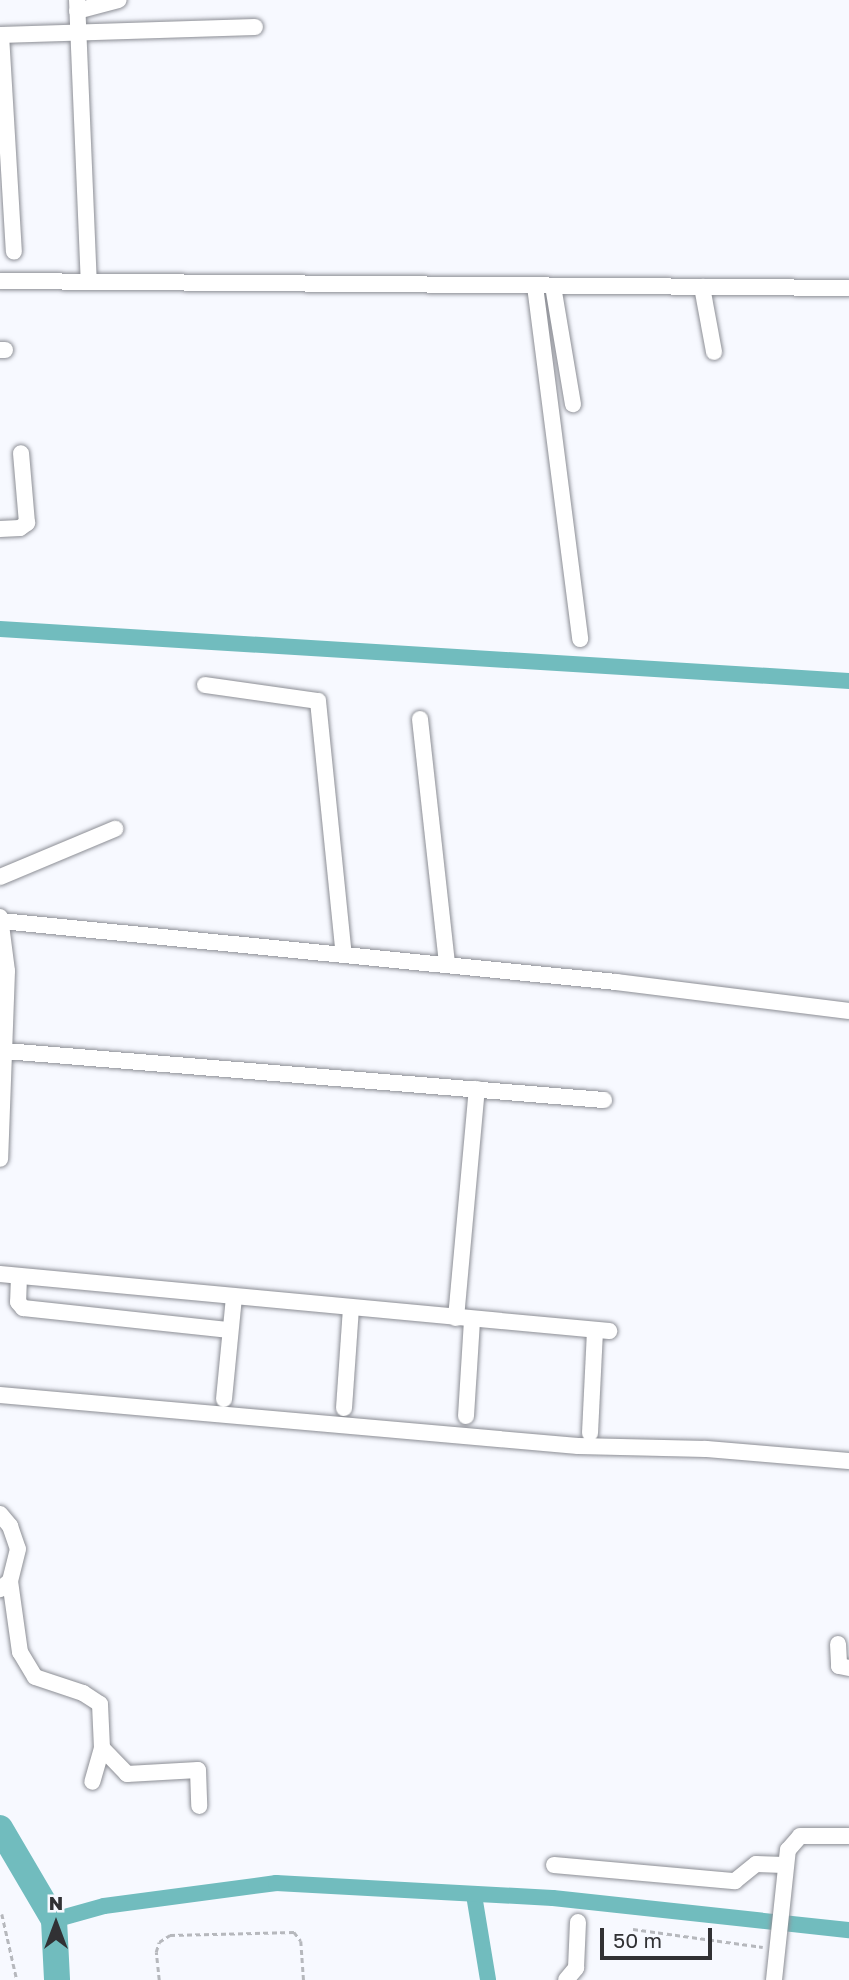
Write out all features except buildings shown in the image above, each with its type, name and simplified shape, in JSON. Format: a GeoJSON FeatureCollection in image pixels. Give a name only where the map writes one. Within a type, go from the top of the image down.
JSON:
{"type":"FeatureCollection","features":[{"type":"Feature","properties":{"kind":"street"},"geometry":{"type":"LineString","coordinates":[[89,282],[77,5],[119,0]]}},
{"type":"Feature","properties":{"kind":"street"},"geometry":{"type":"LineString","coordinates":[[14,251],[1,36],[255,27]]}},
{"type":"Feature","properties":{"kind":"street"},"geometry":{"type":"LineString","coordinates":[[0,281],[849,288]]}},
{"type":"Feature","properties":{"kind":"street"},"geometry":{"type":"LineString","coordinates":[[535,286],[580,639]]}},
{"type":"Feature","properties":{"kind":"street"},"geometry":{"type":"LineString","coordinates":[[553,286],[573,404]]}},
{"type":"Feature","properties":{"kind":"street"},"geometry":{"type":"LineString","coordinates":[[702,287],[714,352]]}},
{"type":"Feature","properties":{"kind":"street"},"geometry":{"type":"LineString","coordinates":[[0,529],[20,528],[27,523],[21,453]]}},
{"type":"Feature","properties":{"kind":"street"},"geometry":{"type":"LineString","coordinates":[[205,685],[318,701],[344,955]]}},
{"type":"Feature","properties":{"kind":"street"},"geometry":{"type":"LineString","coordinates":[[420,719],[447,965]]}},
{"type":"Feature","properties":{"kind":"street"},"geometry":{"type":"LineString","coordinates":[[0,877],[115,829]]}},
{"type":"Feature","properties":{"kind":"street"},"geometry":{"type":"LineString","coordinates":[[0,1159],[5,1051],[1,927],[447,965],[849,1011]]}},
{"type":"Feature","properties":{"kind":"street"},"geometry":{"type":"LineString","coordinates":[[5,1051],[604,1100]]}},
{"type":"Feature","properties":{"kind":"street"},"geometry":{"type":"LineString","coordinates":[[466,1416],[464,1319],[477,1089]]}},
{"type":"Feature","properties":{"kind":"street"},"geometry":{"type":"LineString","coordinates":[[0,1274],[602,1331],[590,1433]]}},
{"type":"Feature","properties":{"kind":"street"},"geometry":{"type":"LineString","coordinates":[[19,1276],[18,1302],[23,1308],[230,1330]]}},
{"type":"Feature","properties":{"kind":"street"},"geometry":{"type":"LineString","coordinates":[[224,1399],[233,1297]]}},
{"type":"Feature","properties":{"kind":"street"},"geometry":{"type":"LineString","coordinates":[[344,1408],[351,1308]]}},
{"type":"Feature","properties":{"kind":"street"},"geometry":{"type":"LineString","coordinates":[[0,1395],[578,1446],[706,1449],[849,1461]]}},
{"type":"Feature","properties":{"kind":"street"},"geometry":{"type":"LineString","coordinates":[[0,1514],[10,1525],[18,1549],[5,1585],[20,1652],[34,1677],[83,1693],[100,1704],[102,1748],[92,1782]]}},
{"type":"Feature","properties":{"kind":"street"},"geometry":{"type":"LineString","coordinates":[[838,1644],[839,1666],[849,1668]]}},
{"type":"Feature","properties":{"kind":"street"},"geometry":{"type":"LineString","coordinates":[[102,1748],[127,1774],[198,1770],[199,1806]]}},
{"type":"Feature","properties":{"kind":"street"},"geometry":{"type":"LineString","coordinates":[[774,1980],[780,1898],[788,1850],[800,1836],[849,1836]]}},
{"type":"Feature","properties":{"kind":"street"},"geometry":{"type":"LineString","coordinates":[[554,1865],[735,1881],[756,1864],[784,1865]]}},
{"type":"Feature","properties":{"kind":"street"},"geometry":{"type":"LineString","coordinates":[[566,1980],[576,1968],[578,1922]]}},
{"type":"Feature","properties":{"kind":"path"},"geometry":{"type":"LineString","coordinates":[[2,1914],[17,1980]]}},
{"type":"Feature","properties":{"kind":"path"},"geometry":{"type":"LineString","coordinates":[[633,1929],[758,1944],[775,1954]]}},
{"type":"Feature","properties":{"kind":"path"},"geometry":{"type":"LineString","coordinates":[[159,1980],[156,1952],[159,1942],[170,1935],[294,1932],[301,1941],[304,1980]]}},
{"type":"Feature","properties":{"kind":"waterway"},"geometry":{"type":"LineString","coordinates":[[0,629],[849,681]]}},
{"type":"Feature","properties":{"kind":"waterway"},"geometry":{"type":"LineString","coordinates":[[0,1828],[54,1920],[57,1980]]}},
{"type":"Feature","properties":{"kind":"waterway"},"geometry":{"type":"LineString","coordinates":[[54,1920],[104,1906],[276,1883],[553,1898],[849,1930]]}},
{"type":"Feature","properties":{"kind":"waterway"},"geometry":{"type":"LineString","coordinates":[[474,1895],[488,1980]]}}]}
